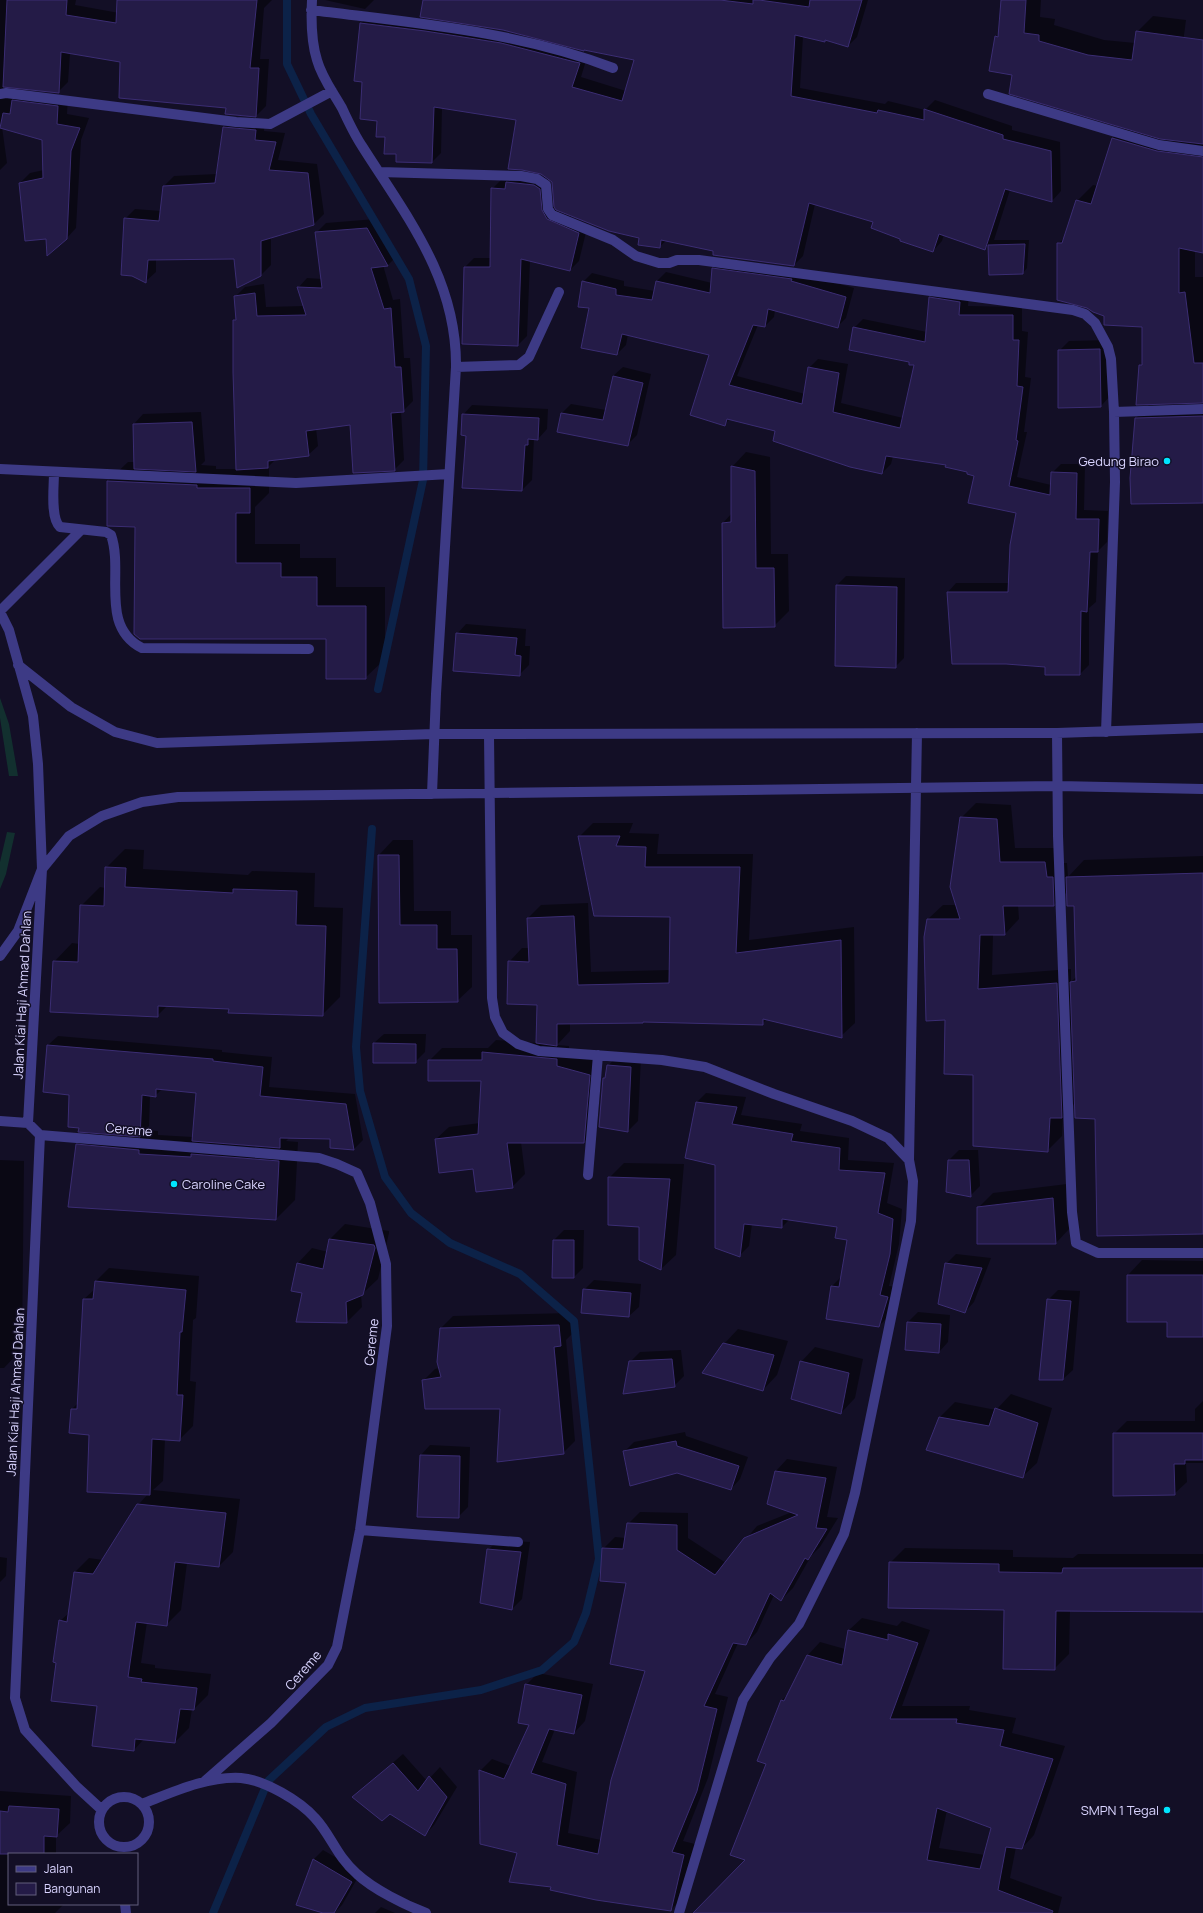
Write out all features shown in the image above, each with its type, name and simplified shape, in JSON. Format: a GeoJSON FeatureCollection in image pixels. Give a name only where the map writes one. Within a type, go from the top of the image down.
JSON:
{"type":"FeatureCollection","features":[{"type":"Feature","properties":{"kind":"street"},"geometry":{"type":"LineString","coordinates":[[432,794],[444,474],[456,367],[456,348],[452,315],[432,260],[380,172],[361,145],[330,92],[316,59],[312,5],[463,29],[527,42],[613,68]]}},
{"type":"Feature","properties":{"kind":"street"},"geometry":{"type":"LineString","coordinates":[[0,94],[6,93],[236,122],[270,124],[330,92]]}},
{"type":"Feature","properties":{"kind":"street"},"geometry":{"type":"LineString","coordinates":[[988,94],[1159,145],[1203,151]]}},
{"type":"Feature","properties":{"kind":"street"},"geometry":{"type":"LineString","coordinates":[[380,172],[521,176],[537,178],[546,185],[548,209],[552,215],[612,240],[636,256],[659,263],[669,263],[677,260],[699,260],[1073,310],[1085,314],[1095,323],[1108,347],[1111,359],[1114,412],[1115,482],[1106,732]]}},
{"type":"Feature","properties":{"kind":"street"},"geometry":{"type":"LineString","coordinates":[[456,367],[519,365],[529,357],[559,292]]}},
{"type":"Feature","properties":{"kind":"street"},"geometry":{"type":"LineString","coordinates":[[1114,412],[1203,409]]}},
{"type":"Feature","properties":{"kind":"street"},"geometry":{"type":"LineString","coordinates":[[0,469],[54,473],[149,475],[296,483],[409,478],[444,474]]}},
{"type":"Feature","properties":{"kind":"street"},"geometry":{"type":"LineString","coordinates":[[54,473],[55,521],[60,527],[80,531],[106,532],[111,536],[117,615],[122,629],[135,645],[142,648],[309,649]]}},
{"type":"Feature","properties":{"kind":"street"},"geometry":{"type":"LineString","coordinates":[[0,611],[80,531]]}},
{"type":"Feature","properties":{"kind":"street","name":"Jalan Kiai Haji Ahmad Dahlan"},"geometry":{"type":"LineString","coordinates":[[0,611],[9,630],[34,724],[38,764],[42,869],[28,1123]]}},
{"type":"Feature","properties":{"kind":"street"},"geometry":{"type":"LineString","coordinates":[[18,665],[71,707],[115,732],[157,743],[434,734],[1057,733],[1203,728]]}},
{"type":"Feature","properties":{"kind":"street"},"geometry":{"type":"LineString","coordinates":[[679,1913],[743,1700],[770,1658],[800,1624],[844,1534],[855,1493],[911,1221],[913,1181],[909,1160],[917,733]]}},
{"type":"Feature","properties":{"kind":"street"},"geometry":{"type":"LineString","coordinates":[[1057,733],[1058,836],[1072,1212],[1076,1243],[1098,1253],[1203,1253]]}},
{"type":"Feature","properties":{"kind":"street"},"geometry":{"type":"LineString","coordinates":[[489,735],[488,794],[492,998],[495,1017],[503,1033],[518,1044],[539,1051],[662,1060],[705,1068],[852,1121],[888,1138],[909,1160]]}},
{"type":"Feature","properties":{"kind":"street"},"geometry":{"type":"LineString","coordinates":[[0,956],[18,930],[42,869],[69,836],[102,816],[142,802],[178,797],[1058,786],[1203,788]]}},
{"type":"Feature","properties":{"kind":"street"},"geometry":{"type":"LineString","coordinates":[[588,1175],[598,1056]]}},
{"type":"Feature","properties":{"kind":"street"},"geometry":{"type":"LineString","coordinates":[[0,1121],[28,1123],[40,1135]]}},
{"type":"Feature","properties":{"kind":"street","name":"Jalan Kiai Haji Ahmad Dahlan"},"geometry":{"type":"LineString","coordinates":[[40,1135],[14,1698],[25,1730],[77,1787],[102,1810]]}},
{"type":"Feature","properties":{"kind":"street","name":"Cereme"},"geometry":{"type":"LineString","coordinates":[[40,1135],[319,1158],[338,1164],[357,1173],[370,1203],[386,1264],[387,1326],[360,1530],[338,1647],[328,1665],[271,1723],[205,1781]]}},
{"type":"Feature","properties":{"kind":"street"},"geometry":{"type":"LineString","coordinates":[[360,1530],[518,1542]]}},
{"type":"Feature","properties":{"kind":"street"},"geometry":{"type":"LineString","coordinates":[[142,1804],[187,1786],[205,1781],[241,1778],[253,1780],[287,1795],[315,1818],[338,1854],[357,1875],[406,1906],[426,1913]]}},
{"type":"Feature","properties":{"kind":"street"},"geometry":{"type":"LineString","coordinates":[[125,1797],[134,1799],[142,1804],[148,1813],[150,1822],[148,1832],[142,1840],[124,1851],[113,1846],[105,1840],[100,1831],[98,1820],[102,1810],[107,1803],[116,1798],[125,1797]]}},
{"type":"Feature","properties":{"kind":"green space"},"geometry":{"type":"Polygon","coordinates":[[[0,698],[9,724],[18,776],[9,776],[0,718],[0,698]]]}},
{"type":"Feature","properties":{"kind":"green space"},"geometry":{"type":"Polygon","coordinates":[[[7,832],[15,833],[6,874],[0,889],[0,862],[7,832]]]}},
{"type":"Feature","properties":{"kind":"building"},"geometry":{"type":"Polygon","coordinates":[[[7,0],[67,0],[66,15],[116,23],[117,0],[257,0],[250,68],[259,68],[256,117],[225,114],[226,108],[119,98],[120,62],[61,52],[59,93],[3,87],[7,0]]]}},
{"type":"Feature","properties":{"kind":"building"},"geometry":{"type":"Polygon","coordinates":[[[423,0],[720,0],[753,4],[753,0],[759,0],[809,7],[810,0],[862,0],[848,47],[825,40],[825,42],[795,35],[791,96],[877,113],[878,110],[924,120],[924,109],[1003,135],[1003,139],[1051,151],[1052,202],[1005,189],[985,250],[939,234],[933,252],[900,241],[900,239],[871,228],[873,222],[809,203],[794,266],[713,255],[713,251],[661,240],[660,248],[638,245],[639,238],[609,231],[556,210],[554,207],[552,182],[541,174],[508,169],[516,120],[434,107],[432,163],[396,162],[396,154],[384,154],[385,137],[376,137],[377,121],[360,119],[362,82],[354,81],[360,23],[425,31],[501,43],[580,63],[572,87],[622,101],[634,60],[584,51],[503,30],[420,17],[423,0]]]}},
{"type":"Feature","properties":{"kind":"building"},"geometry":{"type":"Polygon","coordinates":[[[1001,0],[1026,0],[1024,33],[1039,35],[1039,41],[1088,55],[1132,60],[1136,31],[1203,40],[1203,144],[1160,139],[1009,94],[1012,75],[989,71],[995,36],[998,37],[1001,0]]]}},
{"type":"Feature","properties":{"kind":"building"},"geometry":{"type":"Polygon","coordinates":[[[12,100],[58,106],[57,124],[80,128],[71,151],[67,239],[47,256],[46,239],[25,241],[19,183],[43,178],[42,140],[0,128],[3,113],[10,114],[12,100]]]}},
{"type":"Feature","properties":{"kind":"building"},"geometry":{"type":"Polygon","coordinates":[[[223,127],[256,130],[255,140],[276,142],[269,170],[308,173],[314,225],[261,241],[261,276],[237,288],[234,259],[148,260],[146,283],[132,276],[121,275],[124,218],[159,221],[163,186],[215,183],[223,127]]]}},
{"type":"Feature","properties":{"kind":"building"},"geometry":{"type":"Polygon","coordinates":[[[1112,138],[1157,151],[1203,157],[1203,253],[1179,248],[1179,293],[1185,292],[1194,363],[1203,363],[1203,403],[1136,405],[1139,365],[1142,365],[1142,327],[1104,325],[1104,316],[1087,308],[1057,300],[1057,243],[1062,243],[1076,200],[1091,204],[1112,138]]]}},
{"type":"Feature","properties":{"kind":"building"},"geometry":{"type":"Polygon","coordinates":[[[506,182],[534,185],[540,189],[542,210],[547,219],[579,233],[570,271],[521,259],[518,346],[462,344],[464,267],[490,267],[491,188],[505,189],[506,182]]]}},
{"type":"Feature","properties":{"kind":"building"},"geometry":{"type":"Polygon","coordinates":[[[367,228],[388,266],[371,268],[384,309],[391,308],[395,367],[401,367],[404,412],[391,413],[395,471],[353,473],[350,425],[306,431],[309,456],[268,461],[268,468],[236,470],[233,372],[233,320],[236,320],[234,296],[255,293],[257,316],[306,315],[297,287],[322,288],[315,232],[367,228]]]}},
{"type":"Feature","properties":{"kind":"building"},"geometry":{"type":"Polygon","coordinates":[[[1025,244],[1023,274],[989,275],[988,245],[1025,244]]]}},
{"type":"Feature","properties":{"kind":"building"},"geometry":{"type":"Polygon","coordinates":[[[712,268],[792,279],[791,281],[846,297],[838,328],[768,309],[765,327],[753,325],[729,385],[802,404],[808,367],[839,373],[833,412],[900,428],[914,365],[909,365],[909,362],[849,350],[853,327],[925,342],[929,297],[960,302],[959,315],[1013,315],[1013,340],[1019,340],[1017,386],[1023,387],[1016,440],[1018,441],[1009,486],[1050,495],[1051,472],[1077,473],[1076,519],[1099,519],[1098,552],[1090,552],[1087,612],[1081,611],[1080,675],[1045,675],[1045,667],[1006,664],[952,664],[947,592],[1008,592],[1010,545],[1016,513],[968,503],[974,476],[967,474],[967,472],[945,467],[946,465],[886,456],[882,474],[850,467],[773,441],[775,431],[727,419],[725,426],[690,415],[709,355],[622,334],[617,355],[581,348],[589,308],[578,307],[582,281],[616,289],[616,295],[652,300],[656,281],[710,293],[712,268]]]}},
{"type":"Feature","properties":{"kind":"building"},"geometry":{"type":"Polygon","coordinates":[[[1100,349],[1101,407],[1058,408],[1058,350],[1100,349]]]}},
{"type":"Feature","properties":{"kind":"building"},"geometry":{"type":"Polygon","coordinates":[[[613,376],[643,383],[628,446],[557,432],[561,413],[603,420],[613,376]]]}},
{"type":"Feature","properties":{"kind":"building"},"geometry":{"type":"Polygon","coordinates":[[[462,414],[539,418],[538,440],[528,439],[528,445],[525,445],[522,491],[462,488],[466,436],[461,435],[462,414]]]}},
{"type":"Feature","properties":{"kind":"building","name":"Gedung Birao"},"geometry":{"type":"Polygon","coordinates":[[[1203,416],[1203,503],[1131,504],[1130,478],[1135,418],[1203,416]]]}},
{"type":"Feature","properties":{"kind":"building"},"geometry":{"type":"Polygon","coordinates":[[[192,422],[196,472],[134,469],[133,424],[192,422]]]}},
{"type":"Feature","properties":{"kind":"building"},"geometry":{"type":"Polygon","coordinates":[[[731,466],[755,471],[756,568],[774,568],[775,627],[723,628],[722,523],[731,522],[731,466]]]}},
{"type":"Feature","properties":{"kind":"building"},"geometry":{"type":"Polygon","coordinates":[[[107,481],[197,485],[197,488],[250,488],[250,513],[236,513],[236,563],[281,563],[281,577],[317,577],[317,606],[366,606],[366,679],[326,679],[326,639],[140,639],[134,634],[135,527],[107,526],[107,481]]]}},
{"type":"Feature","properties":{"kind":"building"},"geometry":{"type":"Polygon","coordinates":[[[836,585],[897,587],[896,668],[835,666],[836,585]]]}},
{"type":"Feature","properties":{"kind":"building"},"geometry":{"type":"Polygon","coordinates":[[[456,633],[517,638],[515,655],[521,656],[520,676],[453,671],[456,633]]]}},
{"type":"Feature","properties":{"kind":"building"},"geometry":{"type":"Polygon","coordinates":[[[960,817],[997,819],[1000,862],[1045,862],[1047,877],[1053,877],[1054,906],[1003,906],[1005,935],[980,935],[978,989],[1057,983],[1062,1118],[1050,1118],[1048,1152],[973,1146],[973,1075],[944,1074],[945,1020],[926,1021],[924,937],[927,919],[960,919],[950,887],[960,817]]]}},
{"type":"Feature","properties":{"kind":"building"},"geometry":{"type":"Polygon","coordinates":[[[578,836],[620,836],[616,846],[646,847],[645,867],[740,867],[736,953],[841,940],[842,1038],[763,1019],[763,1025],[643,1022],[557,1024],[557,1046],[536,1043],[537,1005],[507,1004],[508,961],[529,962],[527,918],[574,916],[578,985],[669,983],[670,917],[594,916],[578,836]]]}},
{"type":"Feature","properties":{"kind":"building"},"geometry":{"type":"Polygon","coordinates":[[[378,855],[399,855],[400,925],[437,925],[437,949],[457,949],[458,1002],[379,1003],[378,855]]]}},
{"type":"Feature","properties":{"kind":"building"},"geometry":{"type":"Polygon","coordinates":[[[105,867],[126,868],[125,887],[233,893],[233,889],[297,891],[296,925],[326,926],[323,1016],[228,1013],[229,1009],[158,1006],[158,1017],[50,1012],[53,961],[78,962],[80,905],[104,906],[105,867]]]}},
{"type":"Feature","properties":{"kind":"building"},"geometry":{"type":"Polygon","coordinates":[[[1203,873],[1203,1234],[1097,1236],[1095,1119],[1075,1118],[1070,982],[1076,981],[1074,906],[1067,906],[1066,877],[1203,873]]]}},
{"type":"Feature","properties":{"kind":"building"},"geometry":{"type":"Polygon","coordinates":[[[373,1043],[416,1044],[416,1063],[373,1063],[373,1043]]]}},
{"type":"Feature","properties":{"kind":"building"},"geometry":{"type":"Polygon","coordinates":[[[47,1045],[213,1059],[213,1061],[263,1067],[260,1096],[346,1104],[354,1150],[330,1148],[330,1139],[280,1138],[280,1148],[192,1141],[196,1093],[156,1089],[156,1097],[142,1095],[140,1137],[78,1132],[79,1128],[68,1127],[69,1095],[43,1092],[47,1045]]]}},
{"type":"Feature","properties":{"kind":"building"},"geometry":{"type":"Polygon","coordinates":[[[482,1052],[557,1059],[557,1066],[590,1075],[584,1143],[507,1143],[513,1188],[476,1192],[473,1169],[439,1173],[435,1139],[478,1134],[481,1081],[428,1081],[428,1060],[482,1060],[482,1052]]]}},
{"type":"Feature","properties":{"kind":"building"},"geometry":{"type":"Polygon","coordinates":[[[607,1065],[631,1067],[628,1132],[599,1127],[603,1078],[605,1078],[607,1065]]]}},
{"type":"Feature","properties":{"kind":"building"},"geometry":{"type":"Polygon","coordinates":[[[696,1102],[737,1107],[732,1124],[793,1134],[791,1141],[840,1148],[839,1170],[885,1173],[878,1213],[893,1219],[890,1254],[880,1295],[888,1297],[879,1327],[826,1319],[831,1286],[839,1287],[847,1240],[835,1238],[837,1227],[782,1219],[782,1228],[744,1224],[740,1257],[715,1248],[715,1165],[685,1158],[696,1102]]]}},
{"type":"Feature","properties":{"kind":"building","name":"Caroline Cake"},"geometry":{"type":"Polygon","coordinates":[[[76,1144],[139,1150],[139,1154],[191,1157],[191,1154],[279,1161],[276,1220],[68,1207],[76,1144]]]}},
{"type":"Feature","properties":{"kind":"building"},"geometry":{"type":"Polygon","coordinates":[[[948,1160],[969,1160],[971,1197],[946,1192],[948,1160]]]}},
{"type":"Feature","properties":{"kind":"building"},"geometry":{"type":"Polygon","coordinates":[[[608,1177],[670,1179],[661,1270],[639,1260],[639,1227],[608,1225],[608,1177]]]}},
{"type":"Feature","properties":{"kind":"building"},"geometry":{"type":"Polygon","coordinates":[[[1053,1198],[1056,1244],[977,1244],[977,1207],[1053,1198]]]}},
{"type":"Feature","properties":{"kind":"building"},"geometry":{"type":"Polygon","coordinates":[[[329,1239],[374,1245],[375,1248],[363,1295],[346,1302],[347,1323],[296,1322],[302,1293],[291,1291],[297,1263],[323,1269],[329,1239]]]}},
{"type":"Feature","properties":{"kind":"building"},"geometry":{"type":"Polygon","coordinates":[[[553,1240],[574,1240],[574,1278],[552,1278],[553,1240]]]}},
{"type":"Feature","properties":{"kind":"building"},"geometry":{"type":"Polygon","coordinates":[[[945,1263],[982,1268],[965,1313],[938,1304],[945,1263]]]}},
{"type":"Feature","properties":{"kind":"building"},"geometry":{"type":"Polygon","coordinates":[[[1127,1275],[1203,1275],[1203,1337],[1167,1337],[1167,1322],[1127,1322],[1127,1275]]]}},
{"type":"Feature","properties":{"kind":"building"},"geometry":{"type":"Polygon","coordinates":[[[95,1281],[186,1290],[182,1332],[180,1332],[177,1395],[183,1395],[180,1441],[152,1439],[150,1495],[87,1492],[89,1435],[69,1433],[71,1409],[77,1409],[83,1299],[93,1299],[95,1281]]]}},
{"type":"Feature","properties":{"kind":"building"},"geometry":{"type":"Polygon","coordinates":[[[583,1289],[631,1293],[629,1317],[581,1313],[583,1289]]]}},
{"type":"Feature","properties":{"kind":"building"},"geometry":{"type":"Polygon","coordinates":[[[1047,1299],[1071,1301],[1063,1380],[1039,1380],[1047,1299]]]}},
{"type":"Feature","properties":{"kind":"building"},"geometry":{"type":"Polygon","coordinates":[[[907,1322],[941,1324],[939,1353],[905,1350],[907,1322]]]}},
{"type":"Feature","properties":{"kind":"building"},"geometry":{"type":"Polygon","coordinates":[[[559,1325],[561,1346],[554,1347],[564,1454],[497,1462],[500,1409],[425,1409],[422,1380],[441,1377],[437,1362],[440,1328],[559,1325]]]}},
{"type":"Feature","properties":{"kind":"building"},"geometry":{"type":"Polygon","coordinates":[[[723,1343],[774,1355],[763,1391],[702,1373],[723,1343]]]}},
{"type":"Feature","properties":{"kind":"building"},"geometry":{"type":"Polygon","coordinates":[[[672,1359],[675,1387],[623,1394],[629,1361],[672,1359]]]}},
{"type":"Feature","properties":{"kind":"building"},"geometry":{"type":"Polygon","coordinates":[[[800,1361],[849,1373],[841,1414],[791,1399],[800,1361]]]}},
{"type":"Feature","properties":{"kind":"building"},"geometry":{"type":"Polygon","coordinates":[[[995,1408],[1038,1423],[1023,1478],[926,1450],[939,1417],[989,1426],[995,1408]]]}},
{"type":"Feature","properties":{"kind":"building"},"geometry":{"type":"Polygon","coordinates":[[[1113,1433],[1203,1433],[1203,1460],[1185,1460],[1185,1464],[1174,1464],[1175,1495],[1113,1496],[1113,1433]]]}},
{"type":"Feature","properties":{"kind":"building"},"geometry":{"type":"Polygon","coordinates":[[[676,1441],[677,1446],[739,1466],[731,1490],[677,1473],[630,1486],[623,1451],[676,1441]]]}},
{"type":"Feature","properties":{"kind":"building"},"geometry":{"type":"Polygon","coordinates":[[[420,1455],[460,1456],[459,1518],[417,1517],[420,1455]]]}},
{"type":"Feature","properties":{"kind":"building"},"geometry":{"type":"Polygon","coordinates":[[[775,1471],[826,1478],[816,1528],[827,1529],[808,1560],[805,1558],[781,1601],[770,1593],[746,1645],[733,1643],[704,1706],[717,1709],[697,1791],[672,1852],[684,1855],[671,1911],[596,1900],[550,1890],[551,1887],[509,1882],[517,1853],[480,1844],[479,1770],[504,1779],[529,1725],[518,1723],[525,1684],[582,1695],[574,1734],[549,1729],[531,1773],[566,1784],[557,1845],[598,1854],[611,1780],[645,1671],[610,1664],[626,1583],[600,1581],[602,1548],[623,1549],[627,1523],[677,1525],[677,1550],[715,1575],[744,1538],[798,1515],[767,1504],[775,1471]]]}},
{"type":"Feature","properties":{"kind":"building"},"geometry":{"type":"Polygon","coordinates":[[[137,1504],[226,1513],[219,1567],[175,1562],[167,1626],[136,1622],[128,1677],[142,1679],[141,1682],[197,1688],[194,1710],[180,1709],[175,1743],[135,1739],[134,1751],[92,1746],[97,1706],[51,1701],[56,1663],[53,1662],[59,1620],[67,1622],[74,1572],[93,1574],[137,1504]]]}},
{"type":"Feature","properties":{"kind":"building"},"geometry":{"type":"Polygon","coordinates":[[[487,1549],[521,1552],[512,1610],[480,1603],[487,1549]]]}},
{"type":"Feature","properties":{"kind":"building"},"geometry":{"type":"Polygon","coordinates":[[[889,1562],[999,1564],[999,1572],[1062,1573],[1063,1568],[1203,1568],[1203,1612],[1056,1611],[1055,1670],[1003,1669],[1004,1610],[888,1608],[889,1562]]]}},
{"type":"Feature","properties":{"kind":"building"},"geometry":{"type":"Polygon","coordinates":[[[848,1630],[888,1640],[888,1634],[918,1643],[890,1719],[957,1719],[956,1723],[1004,1730],[1000,1746],[1053,1759],[1022,1849],[1006,1847],[998,1890],[1053,1911],[1052,1913],[693,1913],[745,1860],[730,1855],[766,1764],[757,1761],[781,1700],[784,1701],[807,1655],[842,1665],[848,1630]],[[937,1808],[927,1860],[980,1869],[991,1828],[937,1808]]]}},
{"type":"Feature","properties":{"kind":"building"},"geometry":{"type":"Polygon","coordinates":[[[393,1763],[418,1791],[429,1776],[447,1797],[425,1836],[390,1814],[382,1821],[352,1797],[393,1763]]]}},
{"type":"Feature","properties":{"kind":"building"},"geometry":{"type":"Polygon","coordinates":[[[9,1806],[59,1809],[57,1837],[44,1836],[44,1853],[0,1854],[0,1811],[8,1812],[9,1806]]]}},
{"type":"Feature","properties":{"kind":"building"},"geometry":{"type":"Polygon","coordinates":[[[313,1859],[352,1882],[334,1913],[323,1913],[296,1905],[313,1859]]]}},
{"type":"Feature","properties":{"kind":"waterway"},"geometry":{"type":"LineString","coordinates":[[287,0],[287,64],[311,114],[409,279],[426,346],[423,480],[378,689]]}},
{"type":"Feature","properties":{"kind":"waterway"},"geometry":{"type":"LineString","coordinates":[[213,1913],[268,1781],[326,1727],[365,1708],[481,1690],[542,1670],[574,1642],[586,1613],[599,1559],[574,1321],[520,1274],[450,1243],[411,1213],[385,1177],[360,1091],[356,1047],[372,829]]}},
{"type":"Feature","properties":{"kind":"place","name":"Gedung Birao"},"geometry":{"type":"Point","coordinates":[1167,461]}},
{"type":"Feature","properties":{"kind":"place","name":"Caroline Cake"},"geometry":{"type":"Point","coordinates":[174,1184]}},
{"type":"Feature","properties":{"kind":"place","name":"SMPN 1 Tegal"},"geometry":{"type":"Point","coordinates":[1167,1810]}}]}
